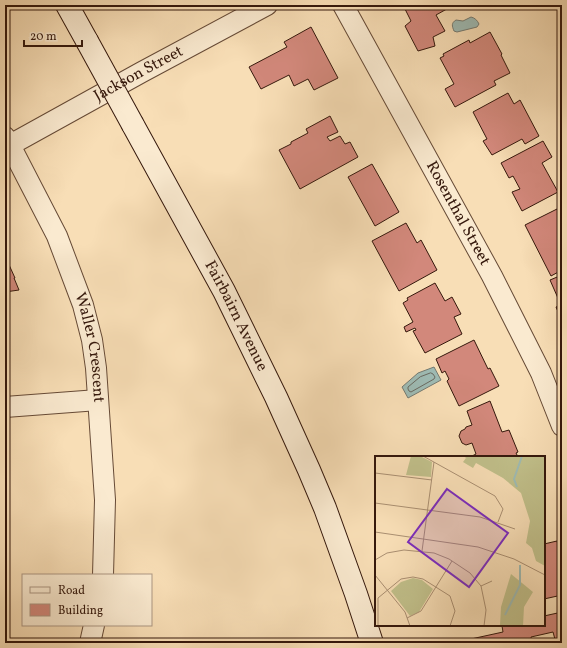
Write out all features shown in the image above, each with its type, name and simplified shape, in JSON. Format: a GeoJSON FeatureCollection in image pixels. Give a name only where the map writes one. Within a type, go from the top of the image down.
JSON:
{"type":"FeatureCollection","features":[{"type":"Feature","properties":{"kind":"main road","name":"Fairbairn Avenue"},"geometry":{"type":"LineString","coordinates":[[67,5],[224,290],[279,404],[309,470],[324,508],[356,594],[372,643]]}},
{"type":"Feature","properties":{"kind":"street","name":"Jackson Street"},"geometry":{"type":"LineString","coordinates":[[8,141],[268,5]]}},
{"type":"Feature","properties":{"kind":"street","name":"Rosenthal Street"},"geometry":{"type":"LineString","coordinates":[[344,5],[492,276],[541,373],[562,426]]}},
{"type":"Feature","properties":{"kind":"street","name":"Waller Crescent"},"geometry":{"type":"LineString","coordinates":[[8,141],[57,236],[83,305],[92,340],[96,368],[105,500],[103,574]]}},
{"type":"Feature","properties":{"kind":"street"},"geometry":{"type":"LineString","coordinates":[[5,407],[98,400]]}},
{"type":"Feature","properties":{"kind":"street"},"geometry":{"type":"LineString","coordinates":[[90,643],[94,626]]}},
{"type":"Feature","properties":{"kind":"water"},"geometry":{"type":"Polygon","coordinates":[[[471,17],[477,20],[479,24],[477,27],[457,32],[454,31],[452,25],[454,21],[463,21],[471,17]]]}},
{"type":"Feature","properties":{"kind":"water"},"geometry":{"type":"Polygon","coordinates":[[[434,367],[441,380],[408,398],[402,387],[418,373],[434,367]]]}},
{"type":"Feature","properties":{"kind":"building"},"geometry":{"type":"Polygon","coordinates":[[[403,5],[454,5],[436,15],[445,31],[433,37],[435,46],[418,51],[405,26],[411,21],[403,5]]]}},
{"type":"Feature","properties":{"kind":"building"},"geometry":{"type":"Polygon","coordinates":[[[311,27],[338,78],[314,90],[308,79],[294,86],[289,75],[261,89],[249,67],[287,47],[284,42],[311,27]]]}},
{"type":"Feature","properties":{"kind":"building"},"geometry":{"type":"Polygon","coordinates":[[[490,32],[510,73],[494,81],[496,85],[455,107],[445,89],[454,84],[440,58],[444,56],[443,54],[469,40],[470,43],[490,32]]]}},
{"type":"Feature","properties":{"kind":"building"},"geometry":{"type":"Polygon","coordinates":[[[508,93],[514,104],[520,100],[539,136],[525,144],[522,139],[492,155],[483,141],[487,139],[473,112],[508,93]]]}},
{"type":"Feature","properties":{"kind":"building"},"geometry":{"type":"Polygon","coordinates":[[[330,116],[338,132],[327,137],[330,141],[340,136],[345,144],[350,142],[358,157],[300,189],[279,150],[308,133],[306,129],[330,116]]]}},
{"type":"Feature","properties":{"kind":"building"},"geometry":{"type":"Polygon","coordinates":[[[543,141],[552,157],[542,163],[558,192],[522,211],[512,192],[520,189],[513,176],[509,178],[501,163],[543,141]]]}},
{"type":"Feature","properties":{"kind":"building"},"geometry":{"type":"Polygon","coordinates":[[[372,164],[399,212],[375,226],[348,177],[372,164]]]}},
{"type":"Feature","properties":{"kind":"building"},"geometry":{"type":"Polygon","coordinates":[[[557,209],[562,220],[562,270],[551,276],[525,225],[557,209]]]}},
{"type":"Feature","properties":{"kind":"building"},"geometry":{"type":"Polygon","coordinates":[[[406,223],[417,243],[421,240],[437,270],[399,291],[372,241],[406,223]]]}},
{"type":"Feature","properties":{"kind":"building"},"geometry":{"type":"Polygon","coordinates":[[[5,256],[15,278],[19,290],[5,292],[5,256]]]}},
{"type":"Feature","properties":{"kind":"building"},"geometry":{"type":"Polygon","coordinates":[[[562,275],[562,321],[556,307],[561,305],[550,280],[562,275]]]}},
{"type":"Feature","properties":{"kind":"building"},"geometry":{"type":"Polygon","coordinates":[[[435,283],[445,301],[452,297],[461,314],[454,317],[462,334],[425,353],[413,331],[416,330],[415,328],[406,332],[404,327],[413,322],[403,303],[408,300],[407,298],[435,283]]]}},
{"type":"Feature","properties":{"kind":"building"},"geometry":{"type":"Polygon","coordinates":[[[474,340],[488,369],[490,368],[499,386],[459,406],[447,381],[449,379],[445,371],[442,373],[436,359],[474,340]]]}},
{"type":"Feature","properties":{"kind":"building"},"geometry":{"type":"Polygon","coordinates":[[[490,401],[502,432],[509,430],[518,452],[516,453],[518,456],[472,456],[476,454],[472,443],[466,445],[462,443],[459,436],[461,431],[472,425],[467,411],[490,401]]]}},
{"type":"Feature","properties":{"kind":"building"},"geometry":{"type":"Polygon","coordinates":[[[557,541],[562,561],[562,595],[545,599],[545,544],[557,541]]]}},
{"type":"Feature","properties":{"kind":"building"},"geometry":{"type":"Polygon","coordinates":[[[562,612],[562,643],[556,643],[553,632],[531,637],[532,643],[472,643],[471,639],[503,632],[502,626],[545,626],[545,616],[562,612]]]}}]}
